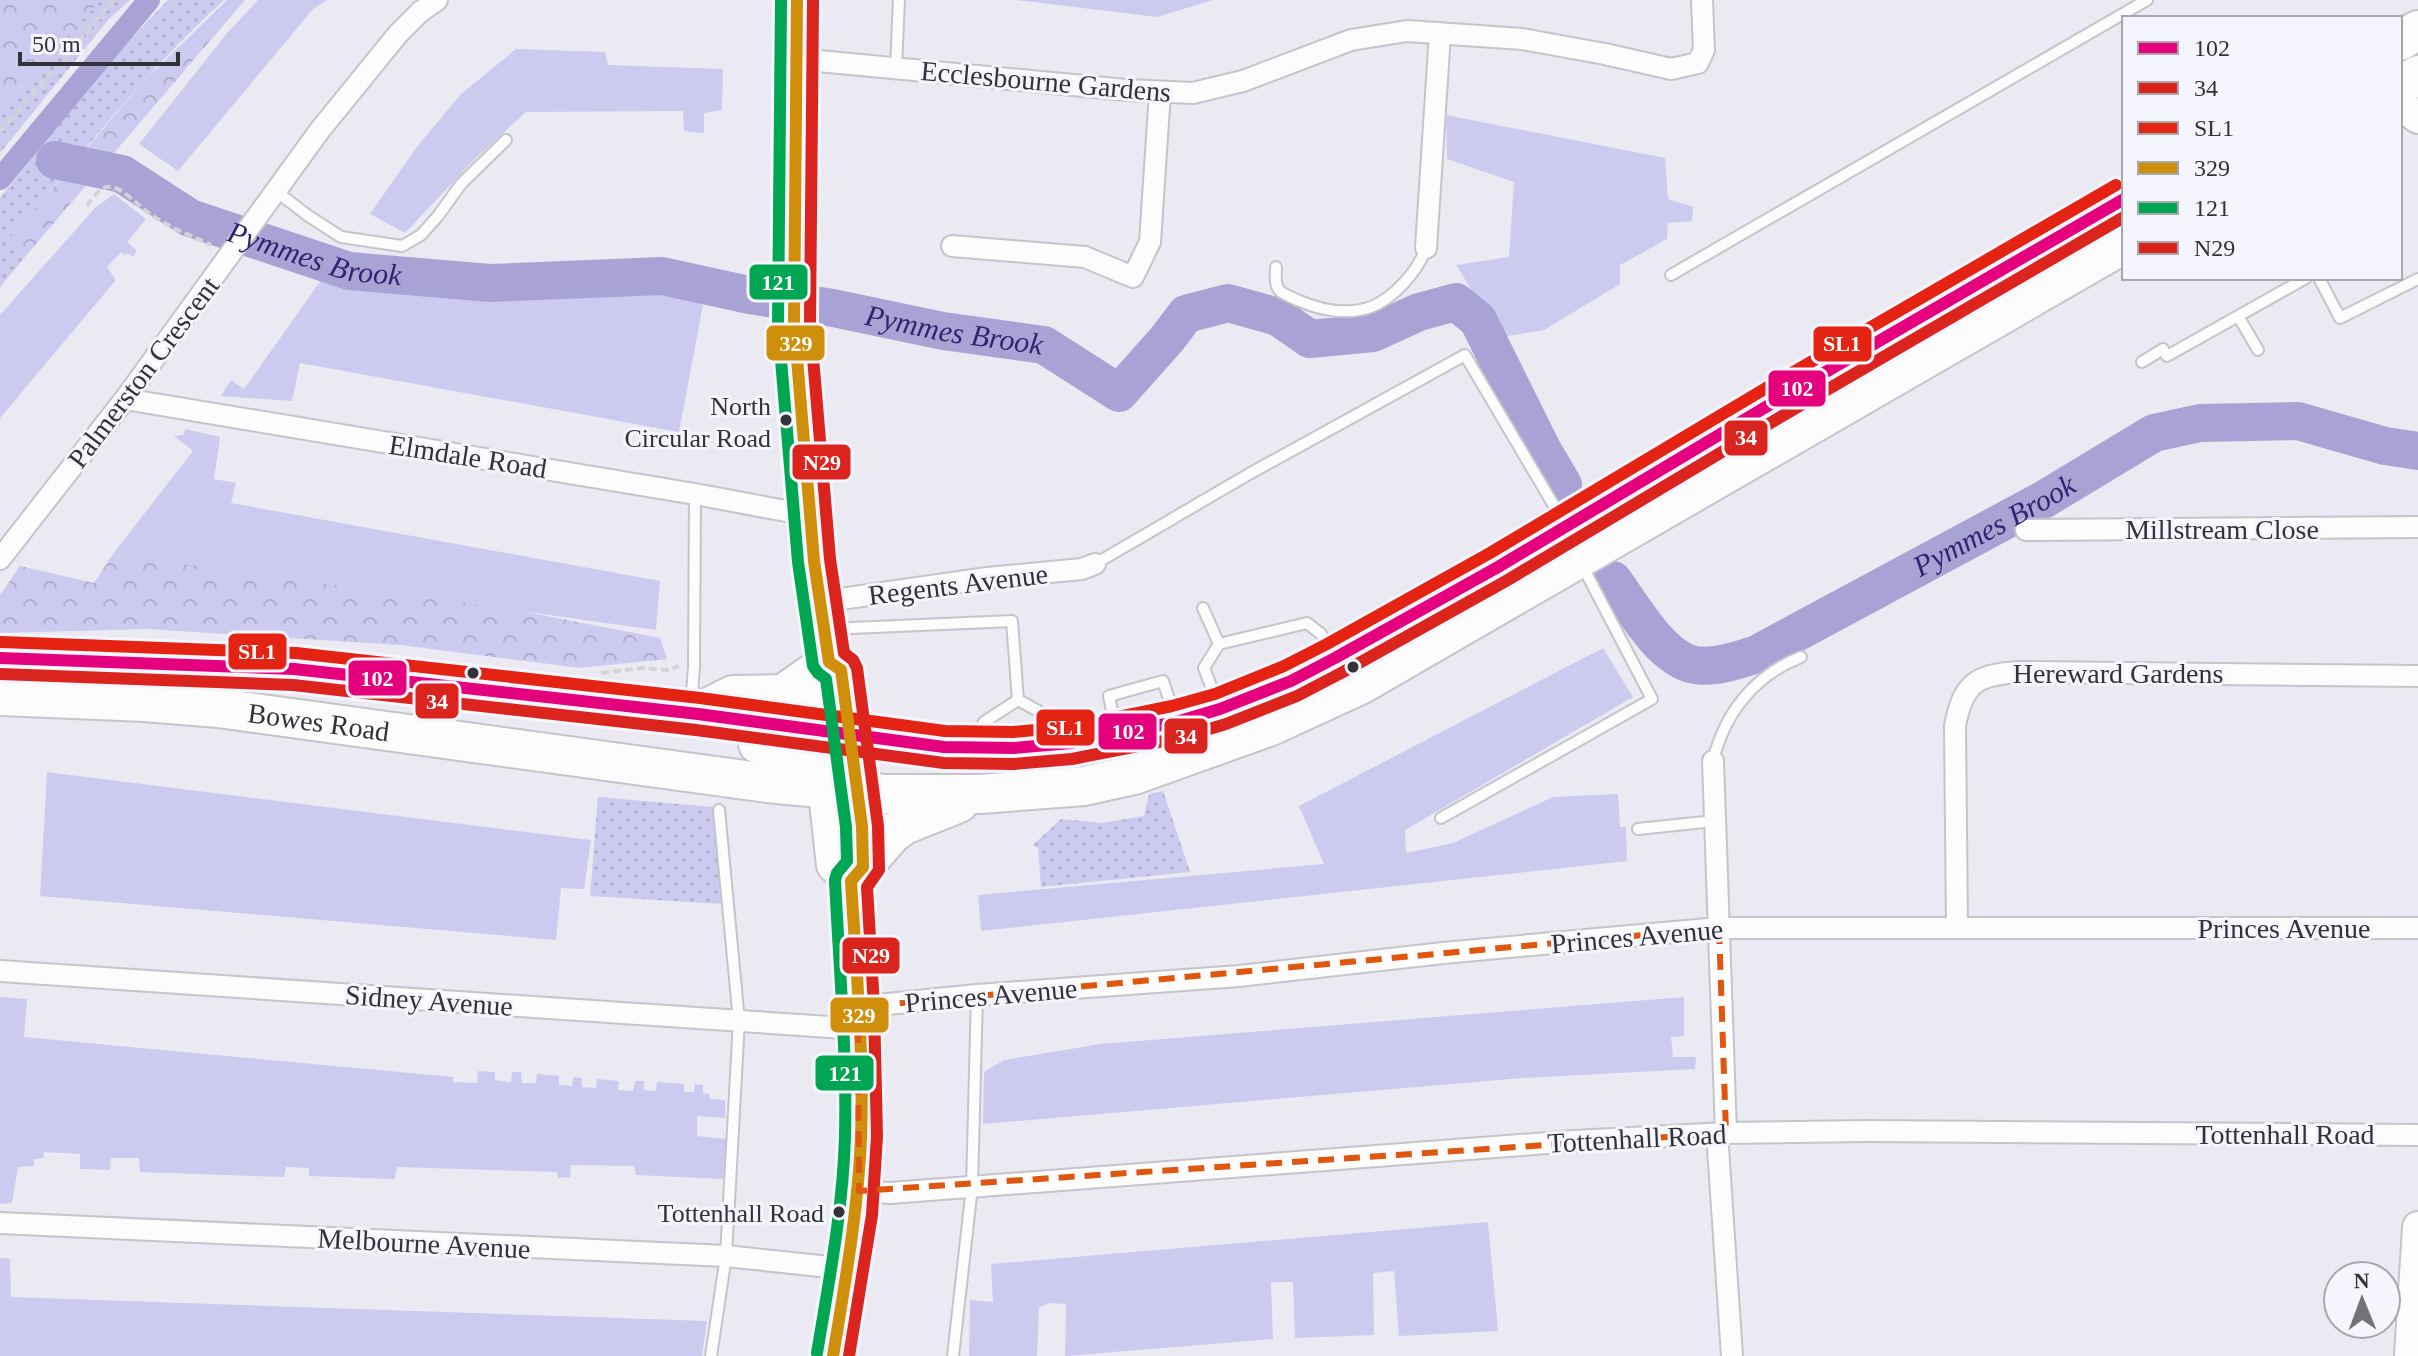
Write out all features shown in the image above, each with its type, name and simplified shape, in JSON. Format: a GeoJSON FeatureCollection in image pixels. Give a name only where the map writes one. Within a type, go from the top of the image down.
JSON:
{"type":"FeatureCollection","features":[{"type":"Feature","properties":{"kind":"highway"},"geometry":{"type":"LineString","coordinates":[[837,760],[901,795],[971,794],[1084,786],[1134,775],[1271,726],[1374,677],[1773,403],[2122,200]]}},
{"type":"Feature","properties":{"kind":"highway"},"geometry":{"type":"LineString","coordinates":[[837,760],[935,747],[1014,748],[1117,735],[1220,709],[1291,681],[1573,542],[2122,245]]}},
{"type":"Feature","properties":{"kind":"highway"},"geometry":{"type":"LineString","coordinates":[[694,714],[733,695],[783,694],[822,641]]}},
{"type":"Feature","properties":{"kind":"highway","name":"Bowes Road"},"geometry":{"type":"LineString","coordinates":[[0,658],[294,669],[694,714],[837,760]]}},
{"type":"Feature","properties":{"kind":"highway"},"geometry":{"type":"LineString","coordinates":[[235,668],[260,684],[788,748],[868,767],[902,771],[1068,769],[1122,761],[1177,759]]}},
{"type":"Feature","properties":{"kind":"highway","name":"Bowes Road"},"geometry":{"type":"LineString","coordinates":[[0,696],[218,708],[751,781],[837,760]]}},
{"type":"Feature","properties":{"kind":"highway"},"geometry":{"type":"LineString","coordinates":[[857,874],[892,834],[904,825],[956,805],[971,794]]}},
{"type":"Feature","properties":{"kind":"main road"},"geometry":{"type":"LineString","coordinates":[[797,0],[794,323],[822,641],[837,760],[834,865],[857,874],[859,1191],[833,1356]]}},
{"type":"Feature","properties":{"kind":"street","name":"Palmerston Crescent"},"geometry":{"type":"LineString","coordinates":[[0,559],[125,399],[320,130],[398,34],[437,0]]}},
{"type":"Feature","properties":{"kind":"street","name":"Ecclesbourne Gardens"},"geometry":{"type":"LineString","coordinates":[[797,59],[1193,93],[1243,81],[1351,40],[1407,31],[1522,39],[1671,69],[1698,63],[1704,50],[1702,0]]}},
{"type":"Feature","properties":{"kind":"street"},"geometry":{"type":"LineString","coordinates":[[1426,248],[1440,33]]}},
{"type":"Feature","properties":{"kind":"street"},"geometry":{"type":"LineString","coordinates":[[952,246],[1085,257],[1133,277],[1150,242],[1160,92]]}},
{"type":"Feature","properties":{"kind":"street","name":"Elmdale Road"},"geometry":{"type":"LineString","coordinates":[[125,399],[791,512],[811,511]]}},
{"type":"Feature","properties":{"kind":"street","name":"Millstream Close"},"geometry":{"type":"LineString","coordinates":[[2026,530],[2418,527]]}},
{"type":"Feature","properties":{"kind":"street","name":"Regents Avenue"},"geometry":{"type":"LineString","coordinates":[[822,641],[987,578],[1082,569],[1095,564]]}},
{"type":"Feature","properties":{"kind":"street","name":"Hereward Gardens"},"geometry":{"type":"LineString","coordinates":[[1957,927],[1955,726],[1958,707],[1968,688],[1981,678],[1998,673],[2021,672],[2418,676]]}},
{"type":"Feature","properties":{"kind":"street"},"geometry":{"type":"LineString","coordinates":[[1713,761],[1722,1133],[1732,1356]]}},
{"type":"Feature","properties":{"kind":"street","name":"Princes Avenue"},"geometry":{"type":"LineString","coordinates":[[858,1018],[977,995],[1239,976],[1443,953],[1719,928],[2418,928]]}},
{"type":"Feature","properties":{"kind":"street","name":"Sidney Avenue"},"geometry":{"type":"LineString","coordinates":[[0,971],[739,1021],[858,1018]]}},
{"type":"Feature","properties":{"kind":"street","name":"Tottenhall Road"},"geometry":{"type":"LineString","coordinates":[[859,1191],[890,1193],[1574,1141],[1722,1133],[1867,1131],[2418,1135]]}},
{"type":"Feature","properties":{"kind":"street","name":"Melbourne Avenue"},"geometry":{"type":"LineString","coordinates":[[0,1223],[726,1256],[848,1269]]}},
{"type":"Feature","properties":{"kind":"street"},"geometry":{"type":"LineString","coordinates":[[2410,1356],[2418,1227]]}},
{"type":"Feature","properties":{"kind":"lane"},"geometry":{"type":"LineString","coordinates":[[896,68],[899,0]]}},
{"type":"Feature","properties":{"kind":"lane"},"geometry":{"type":"LineString","coordinates":[[1671,275],[2147,0]]}},
{"type":"Feature","properties":{"kind":"lane"},"geometry":{"type":"LineString","coordinates":[[276,191],[341,237],[402,246],[421,235],[461,184],[506,140]]}},
{"type":"Feature","properties":{"kind":"lane"},"geometry":{"type":"LineString","coordinates":[[1276,267],[1276,285],[1285,294],[1323,309],[1361,309],[1373,306],[1401,285],[1423,258],[1426,248]]}},
{"type":"Feature","properties":{"kind":"lane"},"geometry":{"type":"LineString","coordinates":[[2320,280],[2340,318],[2418,279]]}},
{"type":"Feature","properties":{"kind":"lane"},"geometry":{"type":"LineString","coordinates":[[2142,362],[2163,349],[2167,356],[2302,280]]}},
{"type":"Feature","properties":{"kind":"lane"},"geometry":{"type":"LineString","coordinates":[[2238,316],[2258,350]]}},
{"type":"Feature","properties":{"kind":"lane"},"geometry":{"type":"LineString","coordinates":[[1095,564],[1465,355],[1573,542],[1652,699],[1441,818]]}},
{"type":"Feature","properties":{"kind":"lane"},"geometry":{"type":"LineString","coordinates":[[694,714],[695,494]]}},
{"type":"Feature","properties":{"kind":"lane"},"geometry":{"type":"LineString","coordinates":[[1203,608],[1219,644]]}},
{"type":"Feature","properties":{"kind":"lane"},"geometry":{"type":"LineString","coordinates":[[822,641],[1012,621],[1018,700]]}},
{"type":"Feature","properties":{"kind":"lane"},"geometry":{"type":"LineString","coordinates":[[1220,709],[1204,668],[1219,644],[1307,623],[1321,634],[1335,658]]}},
{"type":"Feature","properties":{"kind":"lane"},"geometry":{"type":"LineString","coordinates":[[1713,761],[1732,713],[1748,691],[1769,673],[1801,657]]}},
{"type":"Feature","properties":{"kind":"lane"},"geometry":{"type":"LineString","coordinates":[[1117,735],[1109,696],[1163,681],[1176,722]]}},
{"type":"Feature","properties":{"kind":"lane"},"geometry":{"type":"LineString","coordinates":[[1018,700],[1051,718],[1071,743]]}},
{"type":"Feature","properties":{"kind":"lane"},"geometry":{"type":"LineString","coordinates":[[972,749],[984,722],[1018,700]]}},
{"type":"Feature","properties":{"kind":"lane"},"geometry":{"type":"LineString","coordinates":[[711,1356],[726,1256],[739,1021],[719,810]]}},
{"type":"Feature","properties":{"kind":"lane"},"geometry":{"type":"LineString","coordinates":[[1638,829],[1714,821]]}},
{"type":"Feature","properties":{"kind":"lane"},"geometry":{"type":"LineString","coordinates":[[953,1356],[972,1187],[977,995]]}},
{"type":"Feature","properties":{"kind":"path"},"geometry":{"type":"LineString","coordinates":[[0,132],[114,0]]}},
{"type":"Feature","properties":{"kind":"path"},"geometry":{"type":"LineString","coordinates":[[87,206],[96,193],[112,187],[125,193],[152,217],[233,252]]}},
{"type":"Feature","properties":{"kind":"highlighted area"},"geometry":{"type":"Polygon","coordinates":[[[1719,928],[1726,1133],[859,1191],[858,1007],[1719,928]]]}},
{"type":"Feature","properties":{"kind":"green space"},"geometry":{"type":"Polygon","coordinates":[[[0,0],[101,0],[0,110],[0,0]]]}},
{"type":"Feature","properties":{"kind":"green space"},"geometry":{"type":"Polygon","coordinates":[[[101,0],[130,0],[109,19],[0,153],[0,110],[101,0]]]}},
{"type":"Feature","properties":{"kind":"green space"},"geometry":{"type":"Polygon","coordinates":[[[168,0],[224,0],[138,87],[6,243],[24,258],[0,287],[0,198],[94,78],[168,0]]]}},
{"type":"Feature","properties":{"kind":"green space"},"geometry":{"type":"Polygon","coordinates":[[[227,0],[245,0],[24,258],[5,244],[144,81],[227,0]]]}},
{"type":"Feature","properties":{"kind":"green space"},"geometry":{"type":"Polygon","coordinates":[[[258,0],[327,0],[313,9],[178,171],[139,144],[228,32],[258,0]]]}},
{"type":"Feature","properties":{"kind":"green space"},"geometry":{"type":"Polygon","coordinates":[[[1015,0],[1213,0],[1157,17],[1015,0]]]}},
{"type":"Feature","properties":{"kind":"green space"},"geometry":{"type":"Polygon","coordinates":[[[516,49],[605,52],[608,65],[723,69],[722,110],[704,113],[704,133],[684,131],[683,111],[526,112],[475,159],[405,233],[370,214],[416,148],[460,95],[516,49]]]}},
{"type":"Feature","properties":{"kind":"green space"},"geometry":{"type":"Polygon","coordinates":[[[1446,115],[1665,158],[1668,199],[1693,207],[1692,221],[1668,223],[1667,239],[1620,265],[1620,284],[1544,330],[1501,337],[1456,265],[1509,257],[1514,182],[1447,159],[1446,115]]]}},
{"type":"Feature","properties":{"kind":"green space"},"geometry":{"type":"Polygon","coordinates":[[[114,194],[146,219],[127,242],[137,251],[133,257],[121,252],[107,267],[116,280],[0,418],[0,315],[95,208],[114,194]]]}},
{"type":"Feature","properties":{"kind":"green space"},"geometry":{"type":"Polygon","coordinates":[[[324,276],[346,282],[488,292],[666,283],[705,294],[679,432],[300,363],[292,401],[221,396],[231,380],[244,389],[324,276]]]}},
{"type":"Feature","properties":{"kind":"green space"},"geometry":{"type":"Polygon","coordinates":[[[185,429],[220,437],[214,479],[236,483],[231,503],[660,581],[656,630],[113,554],[193,451],[174,436],[184,435],[185,429]]]}},
{"type":"Feature","properties":{"kind":"green space"},"geometry":{"type":"Polygon","coordinates":[[[113,554],[516,610],[660,638],[667,659],[580,668],[400,645],[147,629],[0,633],[0,595],[20,566],[94,583],[113,554]]]}},
{"type":"Feature","properties":{"kind":"green space"},"geometry":{"type":"Polygon","coordinates":[[[1603,648],[1633,697],[1405,830],[1406,853],[1453,843],[1553,797],[1618,794],[1620,827],[1626,827],[1627,861],[981,931],[978,895],[1324,864],[1299,806],[1603,648]]]}},
{"type":"Feature","properties":{"kind":"green space"},"geometry":{"type":"Polygon","coordinates":[[[47,772],[591,840],[584,889],[561,888],[556,940],[40,896],[47,772]]]}},
{"type":"Feature","properties":{"kind":"green space"},"geometry":{"type":"Polygon","coordinates":[[[1163,791],[1190,872],[1041,887],[1038,848],[1033,845],[1061,819],[1102,823],[1144,816],[1149,794],[1163,791]]]}},
{"type":"Feature","properties":{"kind":"green space"},"geometry":{"type":"Polygon","coordinates":[[[598,797],[725,808],[723,904],[590,896],[598,797]]]}},
{"type":"Feature","properties":{"kind":"green space"},"geometry":{"type":"Polygon","coordinates":[[[0,997],[27,999],[24,1037],[453,1077],[453,1082],[477,1083],[478,1071],[495,1072],[495,1080],[511,1082],[512,1072],[521,1072],[522,1083],[536,1083],[537,1074],[559,1076],[559,1085],[572,1086],[573,1077],[582,1078],[582,1087],[596,1088],[597,1079],[619,1081],[618,1090],[633,1091],[635,1081],[644,1081],[644,1090],[656,1091],[657,1082],[684,1084],[684,1092],[694,1092],[695,1084],[703,1085],[703,1093],[709,1094],[710,1099],[725,1100],[725,1118],[697,1116],[697,1136],[727,1139],[723,1179],[636,1175],[634,1166],[571,1165],[570,1177],[558,1178],[557,1172],[397,1167],[395,1179],[309,1176],[309,1168],[286,1167],[284,1177],[140,1172],[139,1158],[111,1158],[110,1170],[80,1169],[80,1154],[44,1152],[43,1158],[34,1159],[34,1166],[18,1167],[12,1203],[0,1204],[0,997]]]}},
{"type":"Feature","properties":{"kind":"green space"},"geometry":{"type":"Polygon","coordinates":[[[1684,997],[1684,1036],[1671,1037],[1673,1057],[1696,1057],[1695,1069],[1522,1078],[983,1124],[984,1072],[1004,1060],[1101,1044],[1684,997]]]}},
{"type":"Feature","properties":{"kind":"green space"},"geometry":{"type":"Polygon","coordinates":[[[1488,1222],[1498,1331],[1399,1336],[1394,1271],[1373,1273],[1374,1335],[1295,1338],[1293,1282],[1271,1282],[1273,1339],[1065,1356],[1066,1304],[1049,1303],[1039,1307],[1037,1356],[969,1356],[970,1300],[993,1302],[991,1264],[1488,1222]]]}},
{"type":"Feature","properties":{"kind":"green space"},"geometry":{"type":"Polygon","coordinates":[[[0,1258],[10,1259],[11,1297],[707,1321],[702,1356],[0,1356],[0,1258]]]}},
{"type":"Feature","properties":{"kind":"waterway"},"geometry":{"type":"LineString","coordinates":[[0,179],[149,0]]}},
{"type":"Feature","properties":{"kind":"waterway","name":"Pymmes Brook"},"geometry":{"type":"LineString","coordinates":[[55,160],[122,174],[190,218],[349,271],[490,283],[662,276],[943,331],[1044,345],[1119,393],[1186,314],[1228,303],[1278,317],[1310,339],[1373,333],[1419,312],[1456,302],[1478,320],[1563,485]]}},
{"type":"Feature","properties":{"kind":"waterway","name":"Pymmes Brook"},"geometry":{"type":"LineString","coordinates":[[1613,580],[1648,630],[1671,653],[1695,665],[1719,664],[1757,654],[2043,500],[2154,433],[2200,423],[2298,421],[2385,446],[2418,451]]}},
{"type":"Feature","properties":{"kind":"transit line","name":"121"},"geometry":{"type":"LineString","coordinates":[[781,0],[778,324],[798,562],[813,666],[826,679],[846,827],[847,861],[835,880],[845,1072],[844,1163],[835,1245],[817,1353]]}},
{"type":"Feature","properties":{"kind":"transit line","name":"329"},"geometry":{"type":"LineString","coordinates":[[797,0],[794,323],[814,561],[829,662],[841,670],[862,826],[863,867],[851,881],[860,1042],[861,1138],[854,1220],[833,1356]]}},
{"type":"Feature","properties":{"kind":"transit line","name":"N29"},"geometry":{"type":"LineString","coordinates":[[813,0],[810,322],[830,559],[844,653],[857,668],[878,826],[879,870],[867,887],[877,1136],[872,1215],[849,1356]]}},
{"type":"Feature","properties":{"kind":"transit line","name":"SL1"},"geometry":{"type":"LineString","coordinates":[[1,642],[296,653],[700,698],[945,731],[1013,732],[1069,727],[1172,706],[1215,694],[1284,666],[1327,644],[1490,553],[2116,185]]}},
{"type":"Feature","properties":{"kind":"transit line","name":"102"},"geometry":{"type":"LineString","coordinates":[[0,658],[294,669],[698,714],[944,747],[1014,748],[1071,743],[1176,722],[1220,709],[1291,681],[1335,658],[1498,567],[2122,200]]}},
{"type":"Feature","properties":{"kind":"transit line","name":"34"},"geometry":{"type":"LineString","coordinates":[[0,674],[293,685],[696,730],[944,763],[1014,764],[1072,759],[1179,738],[1226,724],[1297,696],[1343,672],[1506,581],[2122,218]]}},
{"type":"Feature","properties":{"kind":"place","name":"North Circular Road"},"geometry":{"type":"Point","coordinates":[786,420]}},
{"type":"Feature","properties":{"kind":"place","name":"Tottenhall Road"},"geometry":{"type":"Point","coordinates":[839,1212]}}]}
